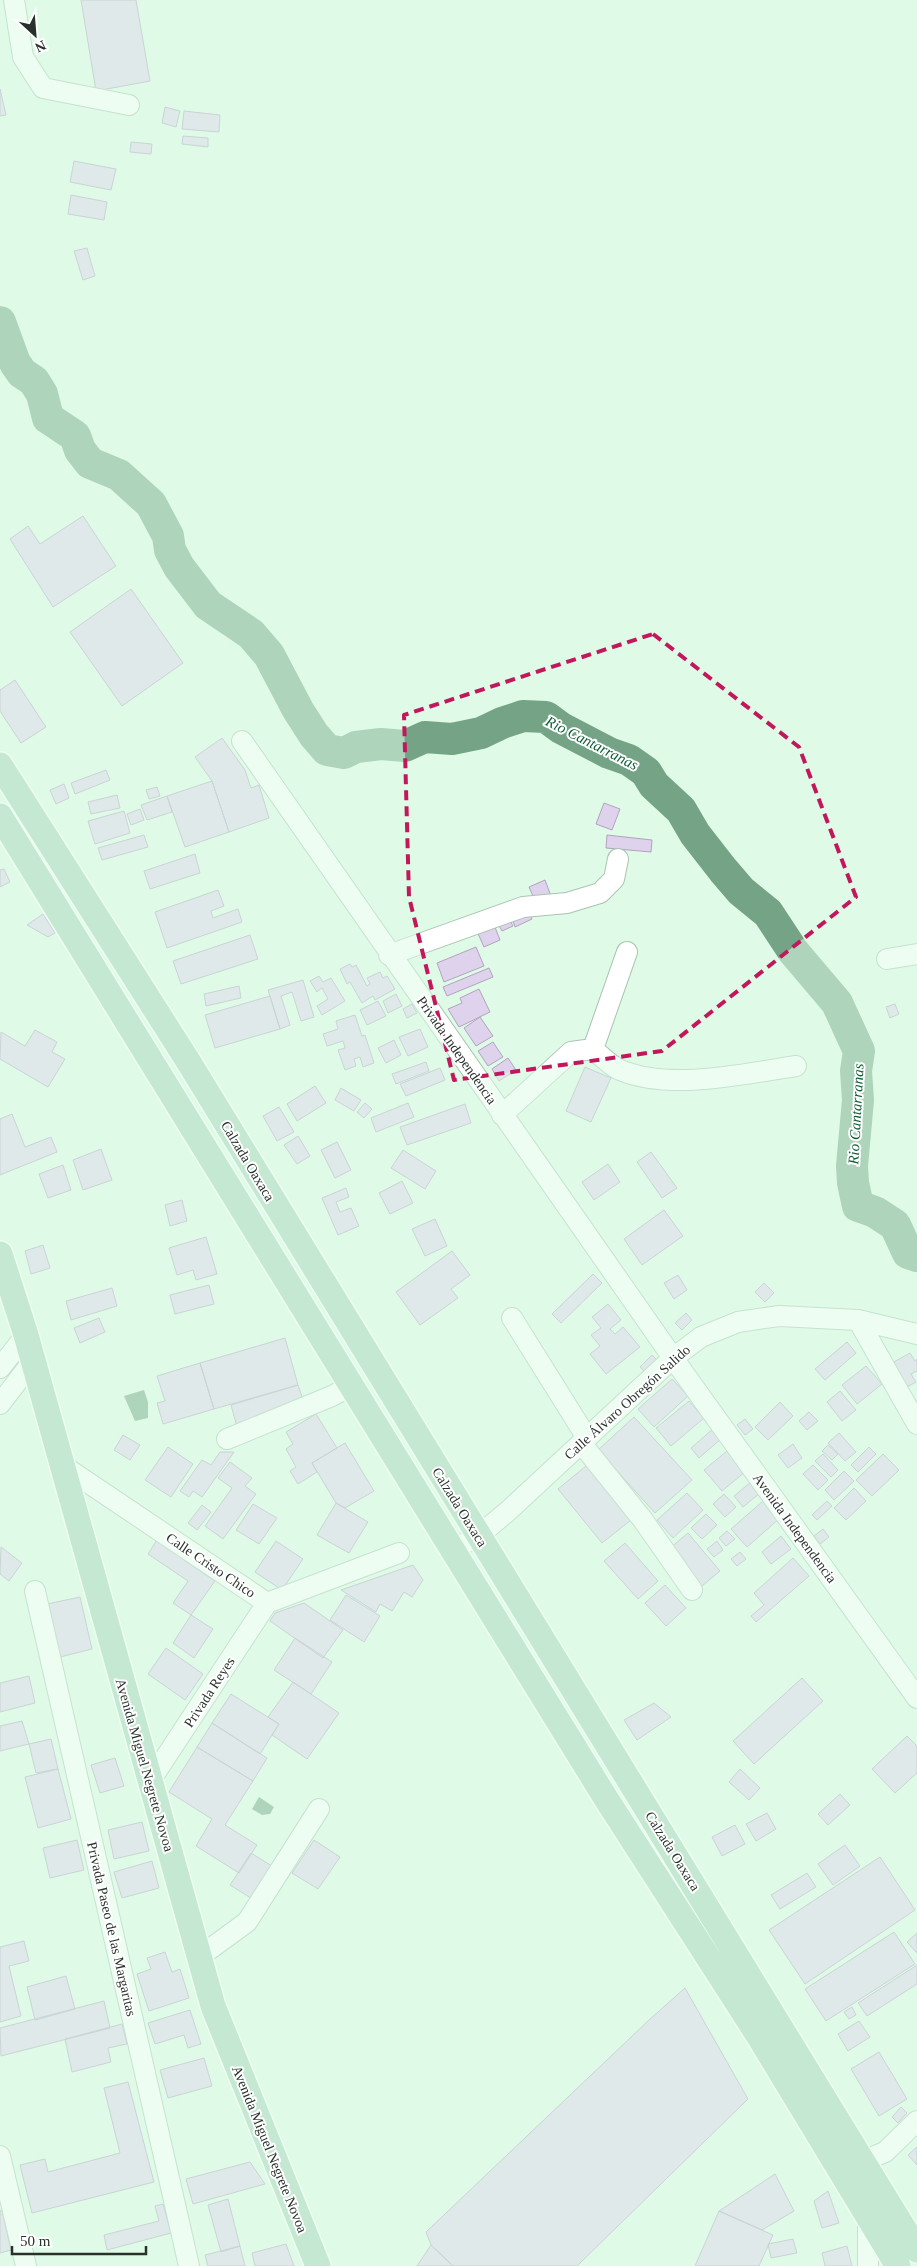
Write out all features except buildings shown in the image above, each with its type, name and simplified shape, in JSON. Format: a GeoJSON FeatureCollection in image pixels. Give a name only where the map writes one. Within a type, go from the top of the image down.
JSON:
{"type":"FeatureCollection","features":[{"type":"Feature","properties":{"kind":"main road","name":"Calzada Oaxaca"},"geometry":{"type":"LineString","coordinates":[[0,765],[188,1061],[863,2162],[898,2266]]}},
{"type":"Feature","properties":{"kind":"main road","name":"Calzada Oaxaca"},"geometry":{"type":"LineString","coordinates":[[0,816],[353,1385],[605,1797],[758,2035],[839,2170],[917,2250]]}},
{"type":"Feature","properties":{"kind":"main road","name":"Avenida Miguel Negrete Novoa"},"geometry":{"type":"LineString","coordinates":[[0,1254],[34,1361],[213,2006],[318,2266]]}},
{"type":"Feature","properties":{"kind":"main road"},"geometry":{"type":"LineString","coordinates":[[338,1361],[362,1347]]}},
{"type":"Feature","properties":{"kind":"street"},"geometry":{"type":"LineString","coordinates":[[14,0],[23,57],[44,88],[128,105]]}},
{"type":"Feature","properties":{"kind":"street","name":"Privada Independencia"},"geometry":{"type":"LineString","coordinates":[[242,741],[673,1358]]}},
{"type":"Feature","properties":{"kind":"street"},"geometry":{"type":"LineString","coordinates":[[390,955],[523,907],[567,903],[600,893],[614,879],[618,859]]}},
{"type":"Feature","properties":{"kind":"street"},"geometry":{"type":"LineString","coordinates":[[593,1049],[627,952]]}},
{"type":"Feature","properties":{"kind":"street"},"geometry":{"type":"LineString","coordinates":[[888,959],[917,954]]}},
{"type":"Feature","properties":{"kind":"street"},"geometry":{"type":"LineString","coordinates":[[502,1115],[571,1052],[593,1049],[619,1070],[660,1079],[688,1080],[731,1076],[796,1066]]}},
{"type":"Feature","properties":{"kind":"street","name":"Calle Álvaro Obregón Salido"},"geometry":{"type":"LineString","coordinates":[[453,1550],[478,1536],[673,1358],[701,1337],[738,1322],[779,1316],[858,1320],[917,1334]]}},
{"type":"Feature","properties":{"kind":"street"},"geometry":{"type":"LineString","coordinates":[[512,1318],[584,1441],[644,1520],[692,1590]]}},
{"type":"Feature","properties":{"kind":"street"},"geometry":{"type":"LineString","coordinates":[[858,1320],[917,1424]]}},
{"type":"Feature","properties":{"kind":"street"},"geometry":{"type":"LineString","coordinates":[[0,1368],[26,1335]]}},
{"type":"Feature","properties":{"kind":"street","name":"Avenida Independencia"},"geometry":{"type":"LineString","coordinates":[[673,1358],[917,1698]]}},
{"type":"Feature","properties":{"kind":"street"},"geometry":{"type":"LineString","coordinates":[[0,1404],[34,1361]]}},
{"type":"Feature","properties":{"kind":"street"},"geometry":{"type":"LineString","coordinates":[[227,1440],[332,1396],[353,1385]]}},
{"type":"Feature","properties":{"kind":"street","name":"Calle Cristo Chico"},"geometry":{"type":"LineString","coordinates":[[62,1465],[267,1603],[399,1553]]}},
{"type":"Feature","properties":{"kind":"street","name":"Privada Paseo de las Margaritas"},"geometry":{"type":"LineString","coordinates":[[35,1591],[189,2266]]}},
{"type":"Feature","properties":{"kind":"street","name":"Privada Reyes"},"geometry":{"type":"LineString","coordinates":[[150,1781],[267,1603]]}},
{"type":"Feature","properties":{"kind":"street"},"geometry":{"type":"LineString","coordinates":[[199,1957],[247,1922],[319,1809]]}},
{"type":"Feature","properties":{"kind":"street"},"geometry":{"type":"LineString","coordinates":[[839,2170],[885,2152],[917,2121]]}},
{"type":"Feature","properties":{"kind":"street"},"geometry":{"type":"LineString","coordinates":[[0,2156],[26,2266]]}},
{"type":"Feature","properties":{"kind":"street"},"geometry":{"type":"LineString","coordinates":[[868,2266],[878,2211]]}},
{"type":"Feature","properties":{"kind":"highlighted area"},"geometry":{"type":"Polygon","coordinates":[[[653,634],[799,747],[856,897],[662,1051],[454,1080],[409,897],[404,715],[653,634]]]}},
{"type":"Feature","properties":{"kind":"shaded area"},"geometry":{"type":"Polygon","coordinates":[[[144,1390],[148,1402],[148,1418],[135,1421],[124,1396],[144,1390]]]}},
{"type":"Feature","properties":{"kind":"shaded area"},"geometry":{"type":"Polygon","coordinates":[[[259,1797],[274,1807],[270,1814],[262,1815],[252,1809],[259,1797]]]}},
{"type":"Feature","properties":{"kind":"waterway","name":"Rio Cantarranas"},"geometry":{"type":"LineString","coordinates":[[0,322],[15,363],[22,373],[34,381],[42,394],[48,418],[75,436],[80,450],[90,463],[119,475],[151,504],[168,536],[170,550],[179,567],[208,605],[251,634],[269,655],[298,710],[314,735],[327,750],[344,753],[356,747],[381,744],[405,746],[425,737],[452,739],[481,733],[523,716],[546,717],[561,728],[609,753],[629,760],[646,772],[654,785],[681,810],[695,834],[741,891],[768,913],[793,951],[837,1003],[859,1051],[856,1071],[858,1100],[852,1166],[853,1183],[858,1206],[875,1212],[895,1225],[908,1253],[917,1256]]}}]}
